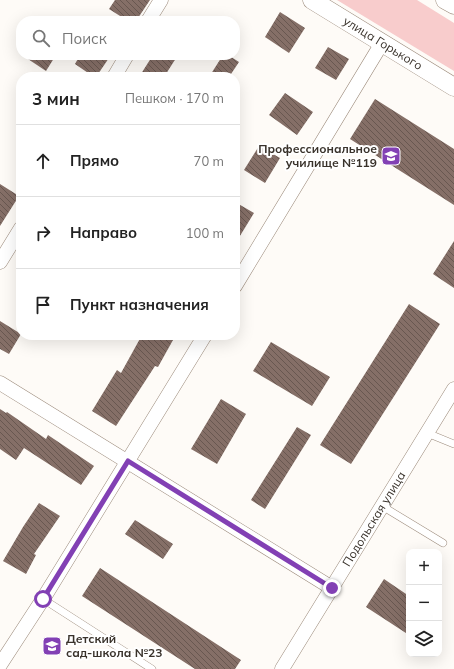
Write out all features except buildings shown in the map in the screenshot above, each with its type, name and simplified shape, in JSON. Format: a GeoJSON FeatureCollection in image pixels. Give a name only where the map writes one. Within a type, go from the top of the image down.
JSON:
{"type":"FeatureCollection","features":[{"type":"Feature","properties":{"kind":"street"},"geometry":{"type":"LineString","coordinates":[[151,16],[161,0]]}},
{"type":"Feature","properties":{"kind":"street","name":"улица Горького"},"geometry":{"type":"LineString","coordinates":[[312,0],[454,87]]}},
{"type":"Feature","properties":{"kind":"street"},"geometry":{"type":"LineString","coordinates":[[445,0],[454,5]]}},
{"type":"Feature","properties":{"kind":"street"},"geometry":{"type":"LineString","coordinates":[[240,278],[382,43]]}},
{"type":"Feature","properties":{"kind":"street"},"geometry":{"type":"LineString","coordinates":[[117,72],[124,60]]}},
{"type":"Feature","properties":{"kind":"street"},"geometry":{"type":"LineString","coordinates":[[0,262],[16,236]]}},
{"type":"Feature","properties":{"kind":"street"},"geometry":{"type":"LineString","coordinates":[[0,665],[43,599],[202,340]]}},
{"type":"Feature","properties":{"kind":"street"},"geometry":{"type":"LineString","coordinates":[[0,383],[332,588]]}},
{"type":"Feature","properties":{"kind":"street","name":"Подольская улица"},"geometry":{"type":"LineString","coordinates":[[282,669],[454,389]]}},
{"type":"Feature","properties":{"kind":"lane"},"geometry":{"type":"LineString","coordinates":[[427,433],[454,444]]}},
{"type":"Feature","properties":{"kind":"lane"},"geometry":{"type":"LineString","coordinates":[[382,506],[442,542]]}},
{"type":"Feature","properties":{"kind":"lane"},"geometry":{"type":"LineString","coordinates":[[43,599],[152,669]]}},
{"type":"Feature","properties":{"kind":"shaded area"},"geometry":{"type":"Polygon","coordinates":[[[337,0],[417,0],[454,23],[454,71],[337,0]]]}},
{"type":"Feature","properties":{"kind":"place","name":"Профессиональное училище №119"},"geometry":{"type":"Point","coordinates":[391,156]}},
{"type":"Feature","properties":{"kind":"place","name":"Детский сад-школа №23"},"geometry":{"type":"Point","coordinates":[52,646]}},
{"type":"Feature","properties":{"kind":"route"},"geometry":{"type":"LineString","coordinates":[[43,599],[128,461],[332,588]]}}]}
